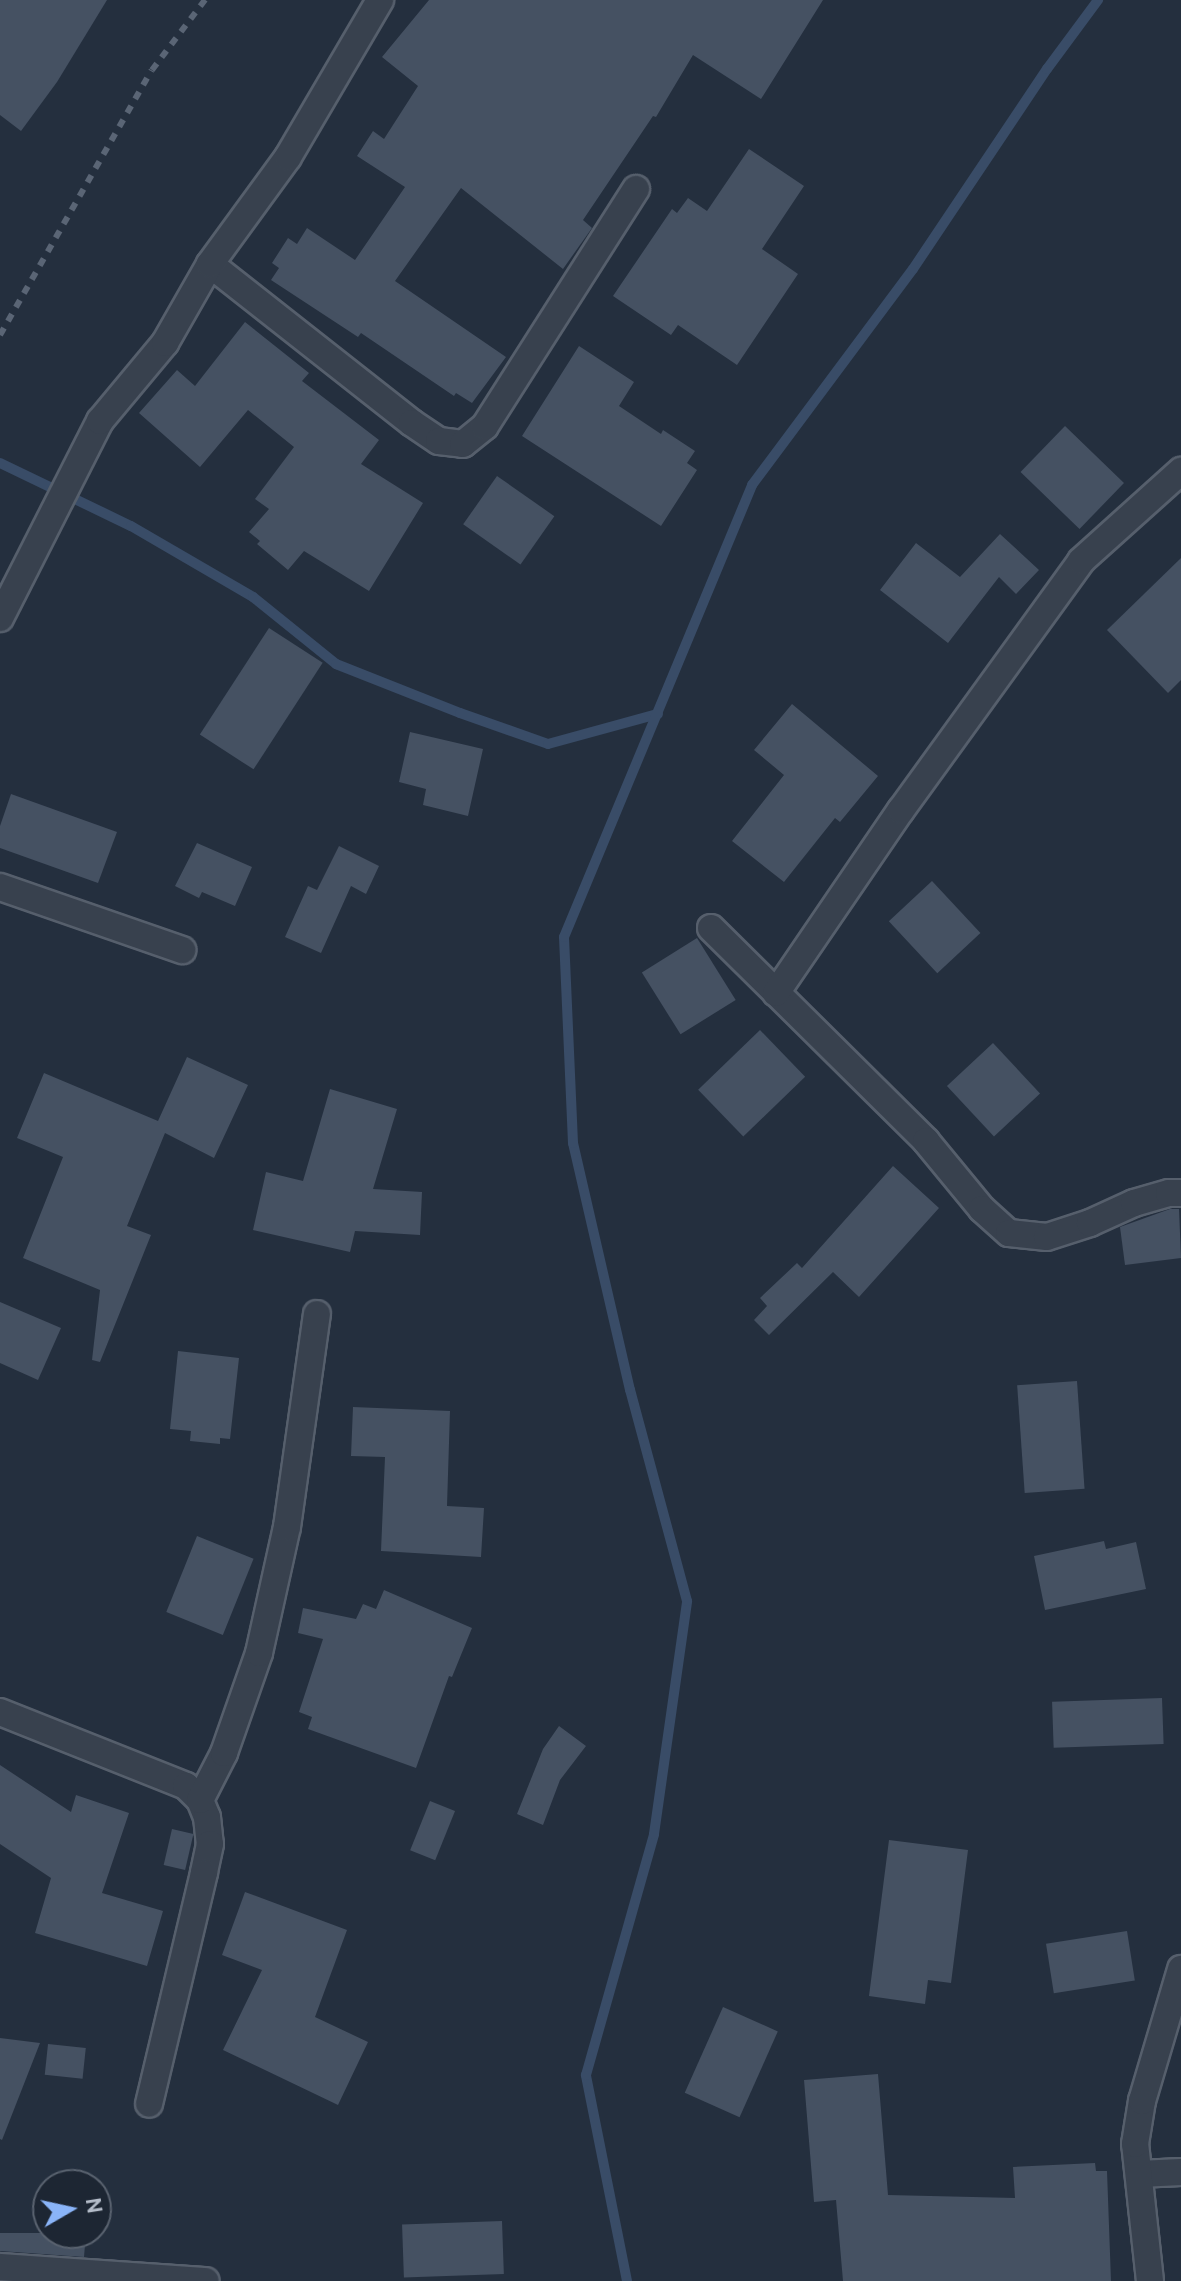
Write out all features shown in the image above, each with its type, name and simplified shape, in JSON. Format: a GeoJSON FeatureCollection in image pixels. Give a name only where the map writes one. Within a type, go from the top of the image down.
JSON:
{"type":"FeatureCollection","features":[{"type":"Feature","properties":{"kind":"street"},"geometry":{"type":"LineString","coordinates":[[0,618],[100,421],[165,343],[210,264],[288,157],[380,0]]}},
{"type":"Feature","properties":{"kind":"street"},"geometry":{"type":"LineString","coordinates":[[210,264],[412,423],[439,441],[463,444],[485,426],[636,189]]}},
{"type":"Feature","properties":{"kind":"street"},"geometry":{"type":"LineString","coordinates":[[776,993],[901,810],[1081,561],[1181,471]]}},
{"type":"Feature","properties":{"kind":"street"},"geometry":{"type":"LineString","coordinates":[[0,887],[182,950]]}},
{"type":"Feature","properties":{"kind":"street"},"geometry":{"type":"LineString","coordinates":[[711,928],[926,1141],[982,1209],[1009,1233],[1047,1237],[1090,1223],[1134,1203],[1169,1193],[1181,1193]]}},
{"type":"Feature","properties":{"kind":"street"},"geometry":{"type":"LineString","coordinates":[[200,1800],[224,1753],[259,1653],[287,1527],[317,1314]]}},
{"type":"Feature","properties":{"kind":"street"},"geometry":{"type":"LineString","coordinates":[[0,1712],[125,1759],[186,1786],[200,1800],[210,1844],[149,2104]]}},
{"type":"Feature","properties":{"kind":"street"},"geometry":{"type":"LineString","coordinates":[[1150,2281],[1135,2144],[1142,2101],[1181,1969]]}},
{"type":"Feature","properties":{"kind":"street"},"geometry":{"type":"LineString","coordinates":[[1139,2174],[1181,2172]]}},
{"type":"Feature","properties":{"kind":"street"},"geometry":{"type":"LineString","coordinates":[[0,2267],[206,2281]]}},
{"type":"Feature","properties":{"kind":"building"},"geometry":{"type":"Polygon","coordinates":[[[0,0],[107,0],[57,82],[21,131],[0,115],[0,0]]]}},
{"type":"Feature","properties":{"kind":"building"},"geometry":{"type":"Polygon","coordinates":[[[429,0],[823,0],[761,99],[693,55],[656,117],[653,116],[583,220],[592,228],[563,269],[461,188],[395,281],[506,357],[472,403],[456,393],[454,396],[361,333],[358,337],[271,280],[279,268],[272,263],[288,238],[297,244],[307,228],[355,260],[405,187],[357,156],[373,131],[384,139],[418,86],[382,57],[429,0]]]}},
{"type":"Feature","properties":{"kind":"building"},"geometry":{"type":"Polygon","coordinates":[[[749,149],[804,186],[762,249],[798,274],[737,365],[678,325],[671,335],[613,296],[672,209],[677,213],[688,198],[707,211],[749,149]]]}},
{"type":"Feature","properties":{"kind":"building"},"geometry":{"type":"Polygon","coordinates":[[[245,322],[309,373],[302,381],[379,440],[361,464],[423,503],[369,591],[304,551],[288,570],[257,544],[260,541],[249,532],[269,509],[255,499],[294,447],[248,410],[200,467],[139,413],[177,370],[195,386],[245,322]]]}},
{"type":"Feature","properties":{"kind":"building"},"geometry":{"type":"Polygon","coordinates":[[[579,346],[634,382],[619,406],[661,434],[663,430],[695,451],[687,463],[697,470],[661,526],[522,436],[579,346]]]}},
{"type":"Feature","properties":{"kind":"building"},"geometry":{"type":"Polygon","coordinates":[[[1065,426],[1124,483],[1080,529],[1021,472],[1065,426]]]}},
{"type":"Feature","properties":{"kind":"building"},"geometry":{"type":"Polygon","coordinates":[[[497,476],[554,516],[520,564],[463,524],[497,476]]]}},
{"type":"Feature","properties":{"kind":"building"},"geometry":{"type":"Polygon","coordinates":[[[1000,534],[1039,570],[1016,594],[999,577],[948,643],[880,590],[916,543],[960,577],[1000,534]]]}},
{"type":"Feature","properties":{"kind":"building"},"geometry":{"type":"Polygon","coordinates":[[[1181,558],[1181,680],[1168,693],[1107,630],[1181,558]]]}},
{"type":"Feature","properties":{"kind":"building"},"geometry":{"type":"Polygon","coordinates":[[[269,628],[323,663],[254,769],[200,735],[269,628]]]}},
{"type":"Feature","properties":{"kind":"building"},"geometry":{"type":"Polygon","coordinates":[[[792,704],[878,776],[840,822],[835,818],[784,882],[732,841],[784,775],[754,750],[792,704]]]}},
{"type":"Feature","properties":{"kind":"building"},"geometry":{"type":"Polygon","coordinates":[[[410,732],[483,749],[468,816],[423,805],[426,789],[399,782],[410,732]]]}},
{"type":"Feature","properties":{"kind":"building"},"geometry":{"type":"Polygon","coordinates":[[[11,794],[117,832],[98,883],[0,848],[0,826],[11,794]]]}},
{"type":"Feature","properties":{"kind":"building"},"geometry":{"type":"Polygon","coordinates":[[[197,843],[252,867],[235,906],[202,892],[199,898],[175,886],[197,843]]]}},
{"type":"Feature","properties":{"kind":"building"},"geometry":{"type":"Polygon","coordinates":[[[339,846],[379,866],[366,894],[351,886],[321,953],[285,937],[308,886],[317,890],[339,846]]]}},
{"type":"Feature","properties":{"kind":"building"},"geometry":{"type":"Polygon","coordinates":[[[932,881],[980,933],[937,973],[889,921],[932,881]]]}},
{"type":"Feature","properties":{"kind":"building"},"geometry":{"type":"Polygon","coordinates":[[[697,938],[736,1000],[681,1034],[642,972],[697,938]]]}},
{"type":"Feature","properties":{"kind":"building"},"geometry":{"type":"Polygon","coordinates":[[[760,1030],[805,1077],[743,1136],[698,1090],[760,1030]]]}},
{"type":"Feature","properties":{"kind":"building"},"geometry":{"type":"Polygon","coordinates":[[[993,1043],[1040,1093],[994,1136],[947,1086],[993,1043]]]}},
{"type":"Feature","properties":{"kind":"building"},"geometry":{"type":"Polygon","coordinates":[[[187,1057],[248,1085],[214,1158],[165,1133],[127,1226],[151,1235],[100,1362],[92,1360],[100,1290],[23,1258],[63,1157],[17,1138],[44,1073],[158,1121],[187,1057]]]}},
{"type":"Feature","properties":{"kind":"building"},"geometry":{"type":"Polygon","coordinates":[[[330,1089],[397,1109],[373,1189],[422,1192],[420,1235],[355,1231],[350,1252],[253,1230],[266,1172],[303,1181],[330,1089]]]}},
{"type":"Feature","properties":{"kind":"building"},"geometry":{"type":"Polygon","coordinates":[[[893,1166],[939,1208],[859,1297],[833,1272],[769,1335],[754,1320],[767,1306],[760,1298],[797,1263],[802,1268],[893,1166]]]}},
{"type":"Feature","properties":{"kind":"building"},"geometry":{"type":"Polygon","coordinates":[[[1170,1209],[1179,1209],[1181,1258],[1125,1265],[1120,1227],[1170,1209]]]}},
{"type":"Feature","properties":{"kind":"building"},"geometry":{"type":"Polygon","coordinates":[[[0,1302],[61,1328],[38,1380],[0,1363],[0,1302]]]}},
{"type":"Feature","properties":{"kind":"building"},"geometry":{"type":"Polygon","coordinates":[[[178,1351],[239,1358],[230,1439],[220,1438],[220,1444],[190,1441],[191,1431],[170,1429],[178,1351]]]}},
{"type":"Feature","properties":{"kind":"building"},"geometry":{"type":"Polygon","coordinates":[[[1077,1381],[1085,1489],[1025,1493],[1017,1385],[1077,1381]]]}},
{"type":"Feature","properties":{"kind":"building"},"geometry":{"type":"Polygon","coordinates":[[[353,1407],[450,1411],[447,1506],[484,1508],[481,1557],[381,1551],[385,1457],[351,1456],[353,1407]]]}},
{"type":"Feature","properties":{"kind":"building"},"geometry":{"type":"Polygon","coordinates":[[[197,1536],[254,1559],[223,1635],[166,1612],[197,1536]]]}},
{"type":"Feature","properties":{"kind":"building"},"geometry":{"type":"Polygon","coordinates":[[[1104,1541],[1106,1549],[1136,1542],[1146,1589],[1045,1610],[1034,1556],[1104,1541]]]}},
{"type":"Feature","properties":{"kind":"building"},"geometry":{"type":"Polygon","coordinates":[[[384,1590],[472,1628],[452,1677],[449,1676],[416,1768],[308,1729],[312,1717],[299,1712],[323,1639],[298,1633],[303,1608],[356,1619],[363,1604],[376,1609],[384,1590]]]}},
{"type":"Feature","properties":{"kind":"building"},"geometry":{"type":"Polygon","coordinates":[[[1162,1698],[1164,1744],[1054,1748],[1052,1702],[1162,1698]]]}},
{"type":"Feature","properties":{"kind":"building"},"geometry":{"type":"Polygon","coordinates":[[[559,1726],[586,1746],[560,1780],[543,1825],[517,1814],[543,1749],[559,1726]]]}},
{"type":"Feature","properties":{"kind":"building"},"geometry":{"type":"Polygon","coordinates":[[[0,1765],[71,1812],[76,1795],[129,1813],[102,1893],[163,1911],[147,1966],[35,1933],[51,1878],[0,1844],[0,1765]]]}},
{"type":"Feature","properties":{"kind":"building"},"geometry":{"type":"Polygon","coordinates":[[[430,1801],[455,1811],[435,1860],[410,1850],[430,1801]]]}},
{"type":"Feature","properties":{"kind":"building"},"geometry":{"type":"Polygon","coordinates":[[[172,1829],[193,1834],[185,1870],[164,1865],[172,1829]]]}},
{"type":"Feature","properties":{"kind":"building"},"geometry":{"type":"Polygon","coordinates":[[[889,1840],[968,1850],[951,1983],[928,1980],[925,2004],[869,1996],[889,1840]]]}},
{"type":"Feature","properties":{"kind":"building"},"geometry":{"type":"Polygon","coordinates":[[[245,1892],[347,1930],[315,2017],[368,2042],[338,2105],[223,2050],[262,1970],[222,1955],[245,1892]]]}},
{"type":"Feature","properties":{"kind":"building"},"geometry":{"type":"Polygon","coordinates":[[[1127,1931],[1135,1980],[1054,1993],[1046,1944],[1127,1931]]]}},
{"type":"Feature","properties":{"kind":"building"},"geometry":{"type":"Polygon","coordinates":[[[723,2007],[778,2031],[740,2117],[685,2093],[723,2007]]]}},
{"type":"Feature","properties":{"kind":"building"},"geometry":{"type":"Polygon","coordinates":[[[0,2038],[40,2043],[2,2140],[0,2139],[0,2038]]]}},
{"type":"Feature","properties":{"kind":"building"},"geometry":{"type":"Polygon","coordinates":[[[48,2044],[86,2048],[83,2079],[45,2075],[48,2044]]]}},
{"type":"Feature","properties":{"kind":"building"},"geometry":{"type":"Polygon","coordinates":[[[878,2074],[888,2195],[1015,2198],[1013,2167],[1095,2163],[1096,2171],[1107,2171],[1111,2281],[843,2281],[836,2200],[814,2202],[804,2080],[878,2074]]]}},
{"type":"Feature","properties":{"kind":"building"},"geometry":{"type":"Polygon","coordinates":[[[502,2221],[504,2274],[404,2277],[402,2224],[502,2221]]]}},
{"type":"Feature","properties":{"kind":"building"},"geometry":{"type":"Polygon","coordinates":[[[0,2233],[32,2233],[32,2249],[85,2249],[84,2257],[0,2251],[0,2233]]]}},
{"type":"Feature","properties":{"kind":"waterway"},"geometry":{"type":"LineString","coordinates":[[627,2281],[586,2075],[654,1834],[687,1601],[630,1390],[573,1143],[564,937],[752,485],[913,269],[1047,69],[1098,0]]}},
{"type":"Feature","properties":{"kind":"waterway"},"geometry":{"type":"LineString","coordinates":[[0,463],[131,526],[253,597],[336,664],[460,713],[548,744],[658,714]]}},
{"type":"Feature","properties":{"kind":"railway"},"geometry":{"type":"LineString","coordinates":[[0,335],[152,70],[205,0]]}}]}
